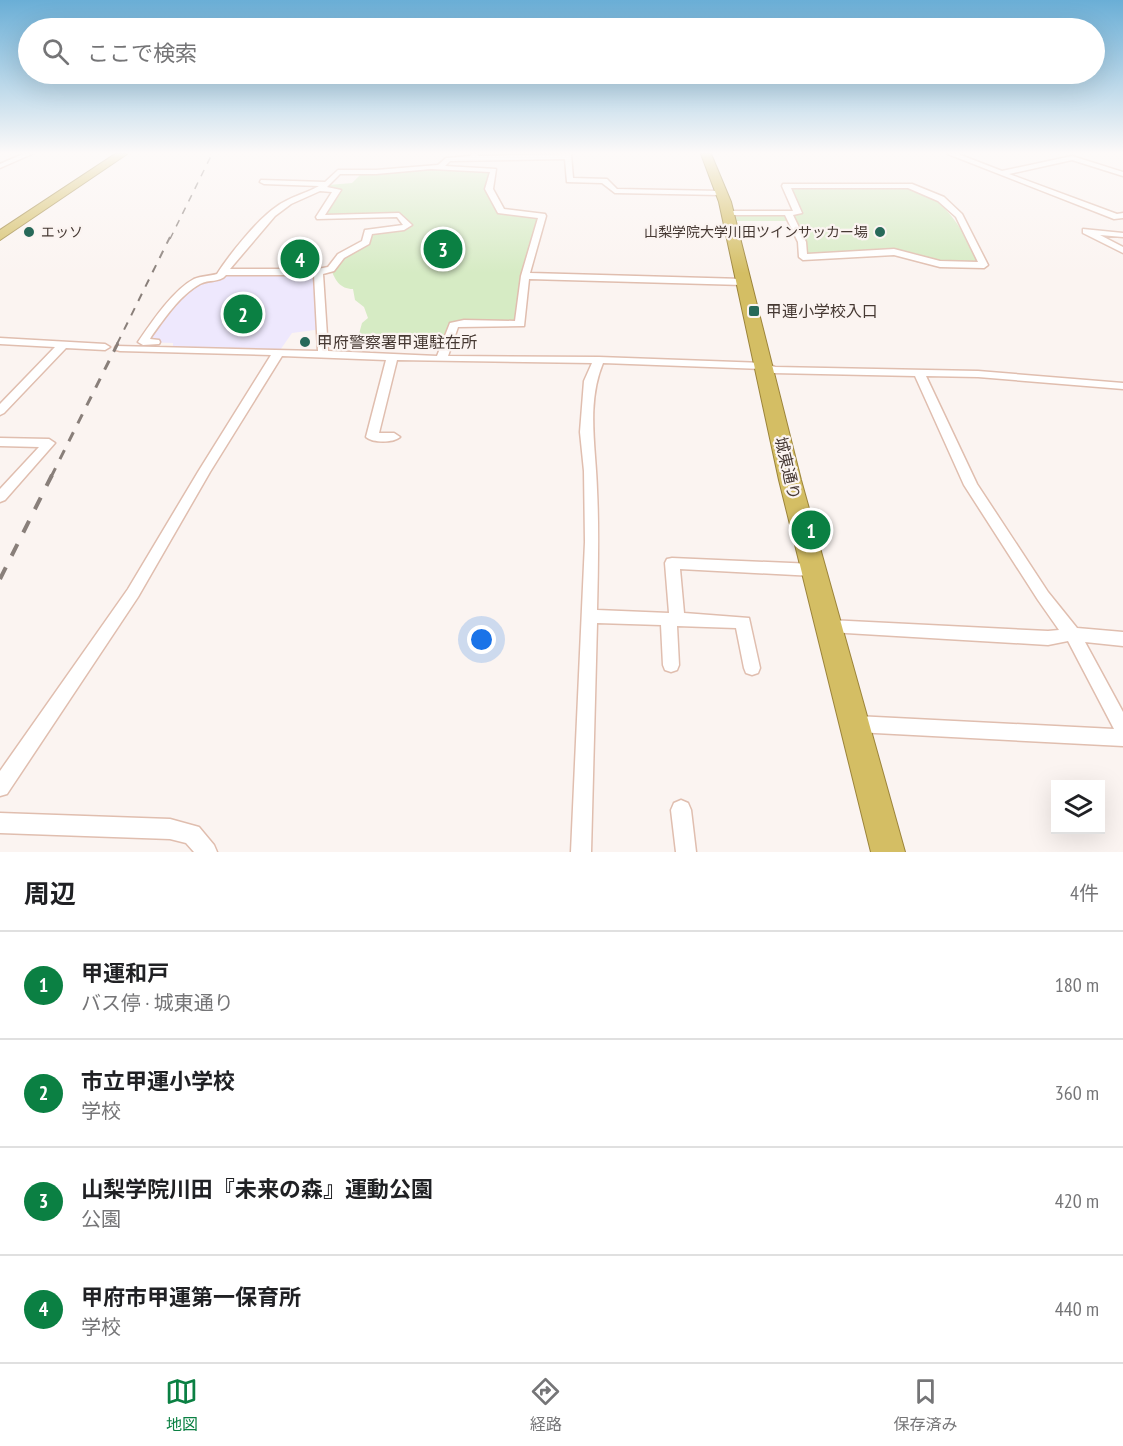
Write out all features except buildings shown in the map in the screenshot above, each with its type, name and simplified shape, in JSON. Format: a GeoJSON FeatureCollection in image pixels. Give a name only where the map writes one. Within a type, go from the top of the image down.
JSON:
{"type":"FeatureCollection","features":[{"type":"Feature","properties":{"kind":"highway"},"geometry":{"type":"LineString","coordinates":[[0,236],[63,194]]}},
{"type":"Feature","properties":{"kind":"highway","name":"城東通り"},"geometry":{"type":"LineString","coordinates":[[721,194],[765,366],[790,480],[888,852]]}},
{"type":"Feature","properties":{"kind":"street"},"geometry":{"type":"LineString","coordinates":[[173,349],[174,343],[143,342],[153,327],[198,281],[221,276],[272,214],[309,194]]}},
{"type":"Feature","properties":{"kind":"street"},"geometry":{"type":"LineString","coordinates":[[223,272],[318,272],[331,269],[341,256],[366,242],[368,232],[404,228],[408,225],[399,215],[320,218],[335,194]]}},
{"type":"Feature","properties":{"kind":"street"},"geometry":{"type":"LineString","coordinates":[[441,359],[454,325],[464,323],[520,324],[525,276],[542,216],[501,211],[492,194]]}},
{"type":"Feature","properties":{"kind":"street"},"geometry":{"type":"LineString","coordinates":[[640,194],[798,213],[789,194]]}},
{"type":"Feature","properties":{"kind":"street"},"geometry":{"type":"LineString","coordinates":[[788,213],[802,242],[803,257],[888,252],[940,264],[984,265],[959,216],[941,199],[928,194]]}},
{"type":"Feature","properties":{"kind":"street"},"geometry":{"type":"LineString","coordinates":[[1058,194],[1117,216],[1123,215]]}},
{"type":"Feature","properties":{"kind":"street"},"geometry":{"type":"LineString","coordinates":[[1123,235],[1086,231],[1123,250]]}},
{"type":"Feature","properties":{"kind":"street"},"geometry":{"type":"LineString","coordinates":[[318,272],[323,354]]}},
{"type":"Feature","properties":{"kind":"street"},"geometry":{"type":"LineString","coordinates":[[525,276],[742,282]]}},
{"type":"Feature","properties":{"kind":"street"},"geometry":{"type":"LineString","coordinates":[[0,341],[105,347]]}},
{"type":"Feature","properties":{"kind":"street"},"geometry":{"type":"LineString","coordinates":[[0,411],[63,345]]}},
{"type":"Feature","properties":{"kind":"street"},"geometry":{"type":"LineString","coordinates":[[120,348],[441,359],[599,360],[765,366],[773,370],[978,374],[1123,386]]}},
{"type":"Feature","properties":{"kind":"street"},"geometry":{"type":"LineString","coordinates":[[0,787],[134,593],[204,472],[278,352]]}},
{"type":"Feature","properties":{"kind":"street"},"geometry":{"type":"LineString","coordinates":[[392,357],[372,437],[394,437]]}},
{"type":"Feature","properties":{"kind":"street"},"geometry":{"type":"LineString","coordinates":[[581,852],[592,542],[590,471],[586,432],[590,381],[599,360]]}},
{"type":"Feature","properties":{"kind":"street"},"geometry":{"type":"LineString","coordinates":[[919,374],[971,485],[1042,596],[1072,634],[1123,729]]}},
{"type":"Feature","properties":{"kind":"street"},"geometry":{"type":"LineString","coordinates":[[0,442],[49,443],[0,497]]}},
{"type":"Feature","properties":{"kind":"street"},"geometry":{"type":"LineString","coordinates":[[671,665],[672,563],[814,570]]}},
{"type":"Feature","properties":{"kind":"street"},"geometry":{"type":"LineString","coordinates":[[590,616],[743,622],[752,668]]}},
{"type":"Feature","properties":{"kind":"street"},"geometry":{"type":"LineString","coordinates":[[829,626],[1048,638],[1072,634],[1123,639]]}},
{"type":"Feature","properties":{"kind":"street"},"geometry":{"type":"LineString","coordinates":[[856,724],[1123,738]]}},
{"type":"Feature","properties":{"kind":"street"},"geometry":{"type":"LineString","coordinates":[[681,810],[686,852]]}},
{"type":"Feature","properties":{"kind":"street"},"geometry":{"type":"LineString","coordinates":[[0,823],[170,829],[192,834],[207,852]]}},
{"type":"Feature","properties":{"kind":"shaded area"},"geometry":{"type":"Polygon","coordinates":[[[223,272],[318,272],[322,329],[292,333],[278,353],[173,349],[173,343],[143,342],[153,327],[198,281],[213,279],[223,272]]]}},
{"type":"Feature","properties":{"kind":"green space"},"geometry":{"type":"Polygon","coordinates":[[[334,194],[494,194],[501,211],[542,216],[525,276],[520,324],[460,322],[443,344],[364,340],[359,334],[362,323],[368,318],[364,307],[355,300],[353,289],[339,283],[331,269],[366,242],[368,232],[408,225],[399,215],[320,217],[334,194]]]}},
{"type":"Feature","properties":{"kind":"green space","name":"山梨学院大学川田ツインサッカー場"},"geometry":{"type":"Polygon","coordinates":[[[792,194],[926,194],[947,211],[981,264],[947,263],[914,253],[807,255],[794,221],[734,221],[732,213],[800,214],[792,194]]]}},
{"type":"Feature","properties":{"kind":"railway"},"geometry":{"type":"LineString","coordinates":[[170,239],[192,194]]}},
{"type":"Feature","properties":{"kind":"railway"},"geometry":{"type":"LineString","coordinates":[[117,344],[170,237]]}},
{"type":"Feature","properties":{"kind":"railway"},"geometry":{"type":"LineString","coordinates":[[0,579],[118,343]]}},
{"type":"Feature","properties":{"kind":"place","name":"エッソ"},"geometry":{"type":"Point","coordinates":[29,232]}},
{"type":"Feature","properties":{"kind":"place","name":"山梨学院大学川田ツインサッカー場"},"geometry":{"type":"Point","coordinates":[880,232]}},
{"type":"Feature","properties":{"kind":"place","name":"山梨学院川田『未来の森』運動公園"},"geometry":{"type":"Point","coordinates":[443,249]}},
{"type":"Feature","properties":{"kind":"place","name":"甲府市甲運第一保育所"},"geometry":{"type":"Point","coordinates":[300,259]}},
{"type":"Feature","properties":{"kind":"place","name":"甲運小学校入口"},"geometry":{"type":"Point","coordinates":[754,311]}},
{"type":"Feature","properties":{"kind":"place","name":"市立甲運小学校"},"geometry":{"type":"Point","coordinates":[243,314]}},
{"type":"Feature","properties":{"kind":"place","name":"甲府警察署甲運駐在所"},"geometry":{"type":"Point","coordinates":[305,342]}},
{"type":"Feature","properties":{"kind":"place","name":"甲運和戸"},"geometry":{"type":"Point","coordinates":[811,530]}}]}
